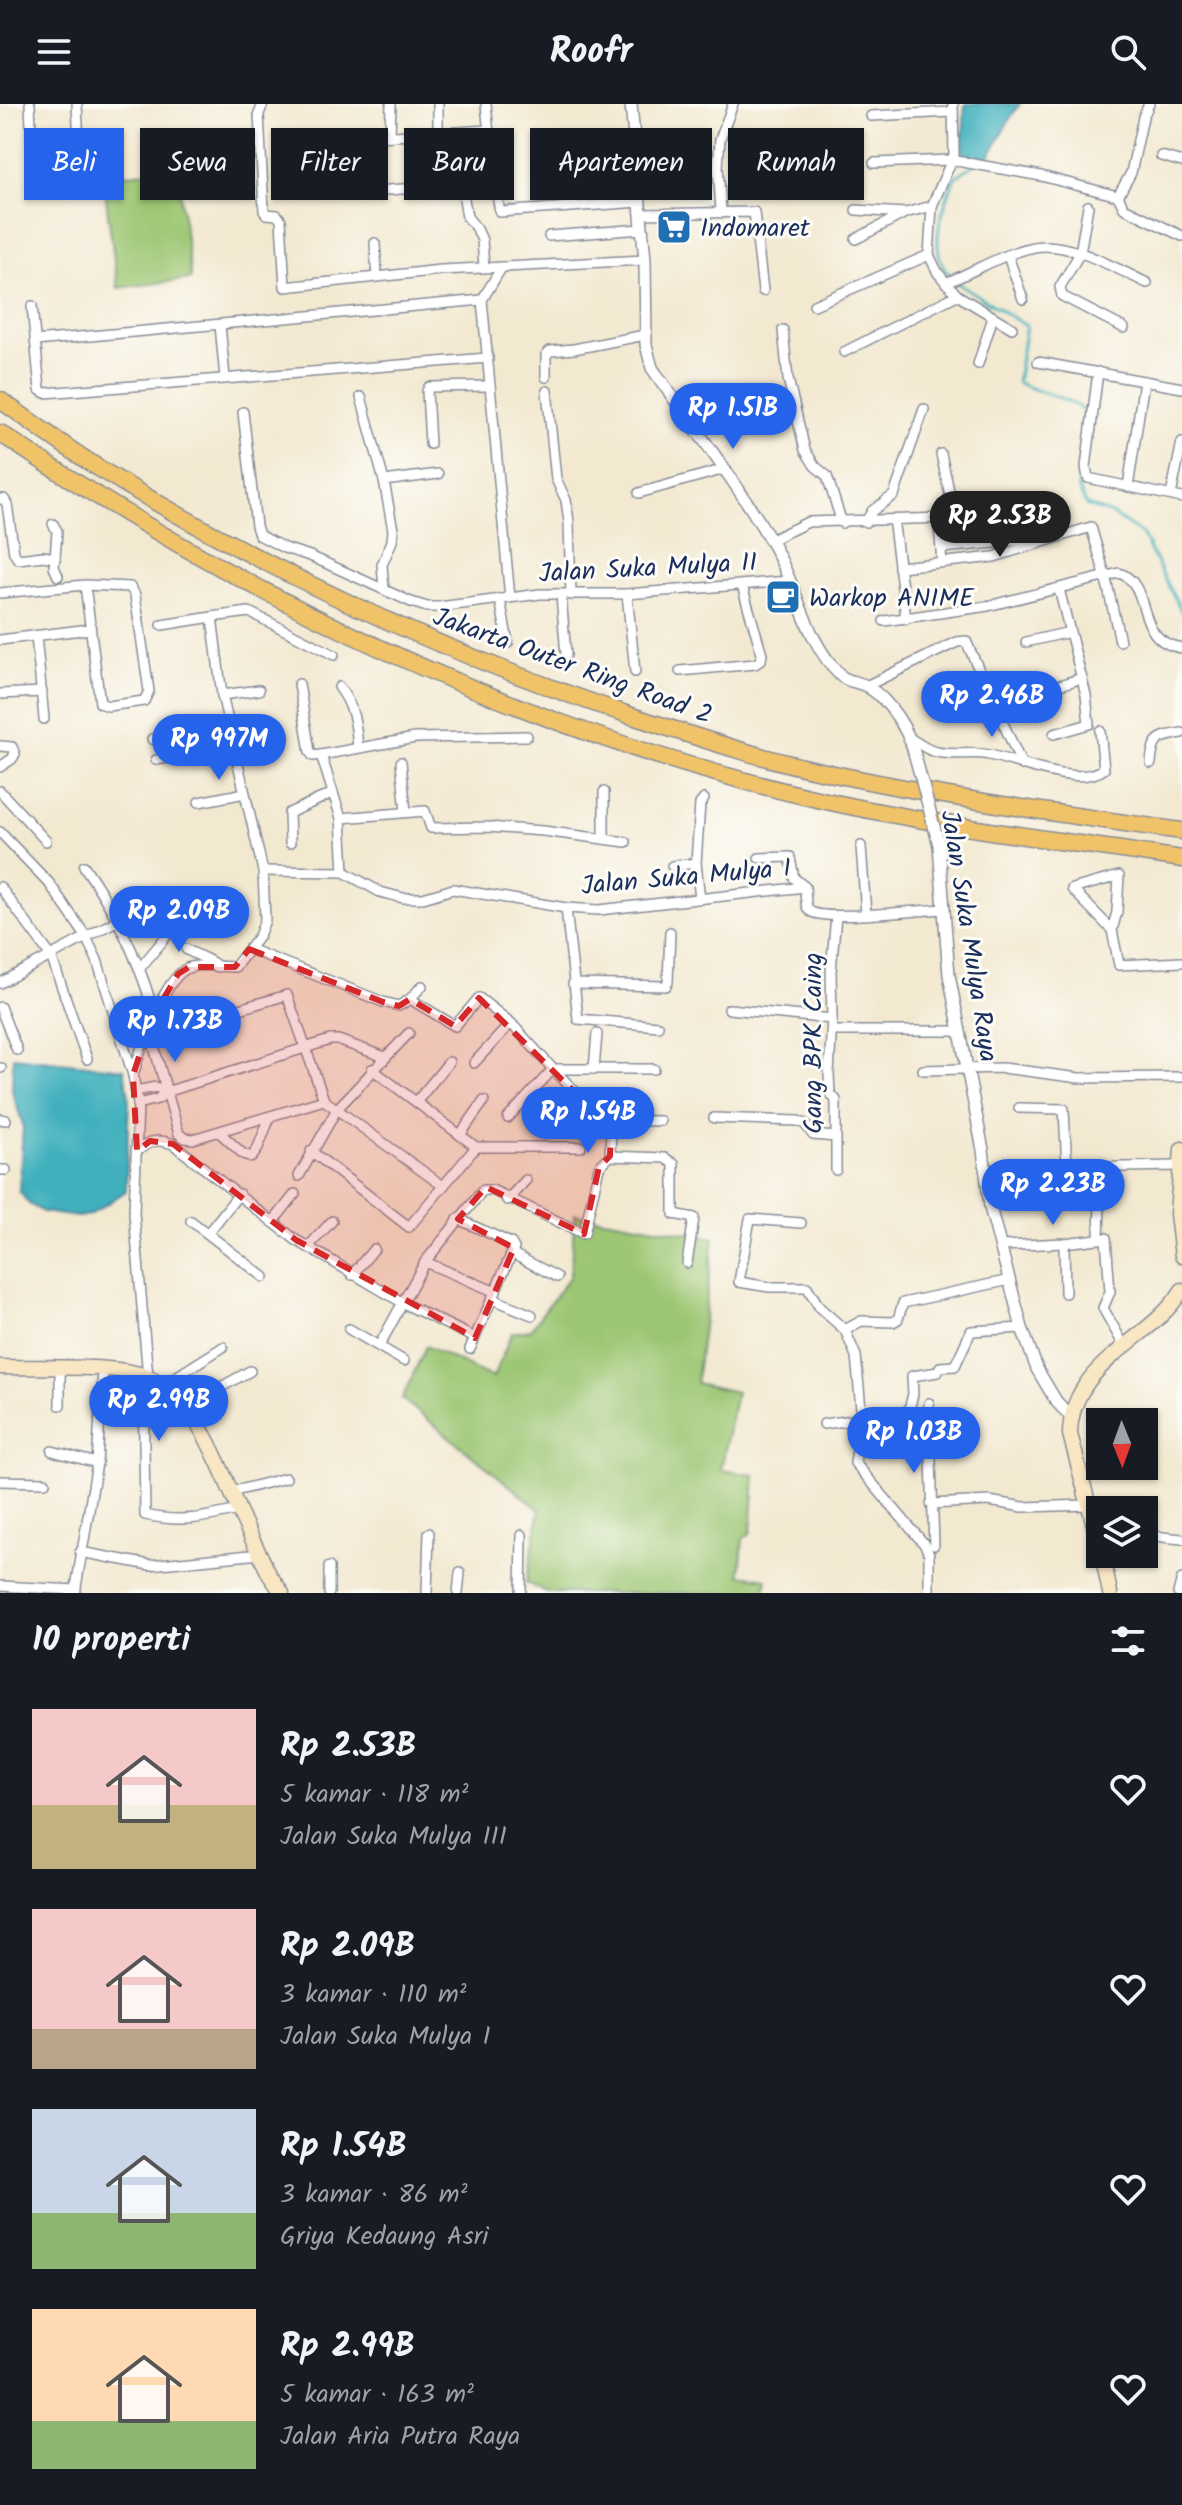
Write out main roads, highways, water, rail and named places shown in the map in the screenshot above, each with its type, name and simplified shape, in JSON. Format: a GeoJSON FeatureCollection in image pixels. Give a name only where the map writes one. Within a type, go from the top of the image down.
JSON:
{"type":"FeatureCollection","features":[{"type":"Feature","properties":{"kind":"highway","name":"Jakarta Outer Ring Road 2"},"geometry":{"type":"LineString","coordinates":[[0,400],[103,471],[227,544],[351,607],[581,699],[700,738],[814,770],[957,797],[1182,831]]}},
{"type":"Feature","properties":{"kind":"highway","name":"Jakarta Outer Ring Road 2"},"geometry":{"type":"LineString","coordinates":[[0,433],[86,491],[216,568],[338,630],[570,727],[691,766],[806,797],[954,824],[1182,859]]}},
{"type":"Feature","properties":{"kind":"main road"},"geometry":{"type":"LineString","coordinates":[[1182,1149],[1178,1228],[1182,1256]]}},
{"type":"Feature","properties":{"kind":"main road"},"geometry":{"type":"LineString","coordinates":[[1087,1496],[1070,1434],[1070,1416],[1088,1383],[1123,1344],[1166,1309],[1182,1290]]}},
{"type":"Feature","properties":{"kind":"main road"},"geometry":{"type":"LineString","coordinates":[[0,1367],[103,1370],[146,1376],[163,1385],[185,1407],[203,1432],[276,1590]]}},
{"type":"Feature","properties":{"kind":"main road"},"geometry":{"type":"LineString","coordinates":[[1105,1568],[1110,1593]]}},
{"type":"Feature","properties":{"kind":"water"},"geometry":{"type":"Polygon","coordinates":[[[965,104],[1020,104],[987,159],[962,156],[965,104]]]}},
{"type":"Feature","properties":{"kind":"water"},"geometry":{"type":"Polygon","coordinates":[[[13,1057],[124,1069],[129,1096],[126,1191],[90,1215],[77,1217],[43,1212],[29,1204],[19,1191],[23,1125],[12,1091],[13,1057]]]}},
{"type":"Feature","properties":{"kind":"waterway"},"geometry":{"type":"LineString","coordinates":[[952,278],[939,255],[939,228],[955,177],[972,166]]}},
{"type":"Feature","properties":{"kind":"waterway"},"geometry":{"type":"LineString","coordinates":[[958,283],[1026,326],[1017,382],[1062,398],[1085,413],[1078,487],[1086,505],[1111,514],[1142,534],[1182,612]]}},
{"type":"Feature","properties":{"kind":"place","name":"Indomaret"},"geometry":{"type":"Point","coordinates":[674,227]}},
{"type":"Feature","properties":{"kind":"place","name":"Warkop ANIME"},"geometry":{"type":"Point","coordinates":[783,597]}}]}
